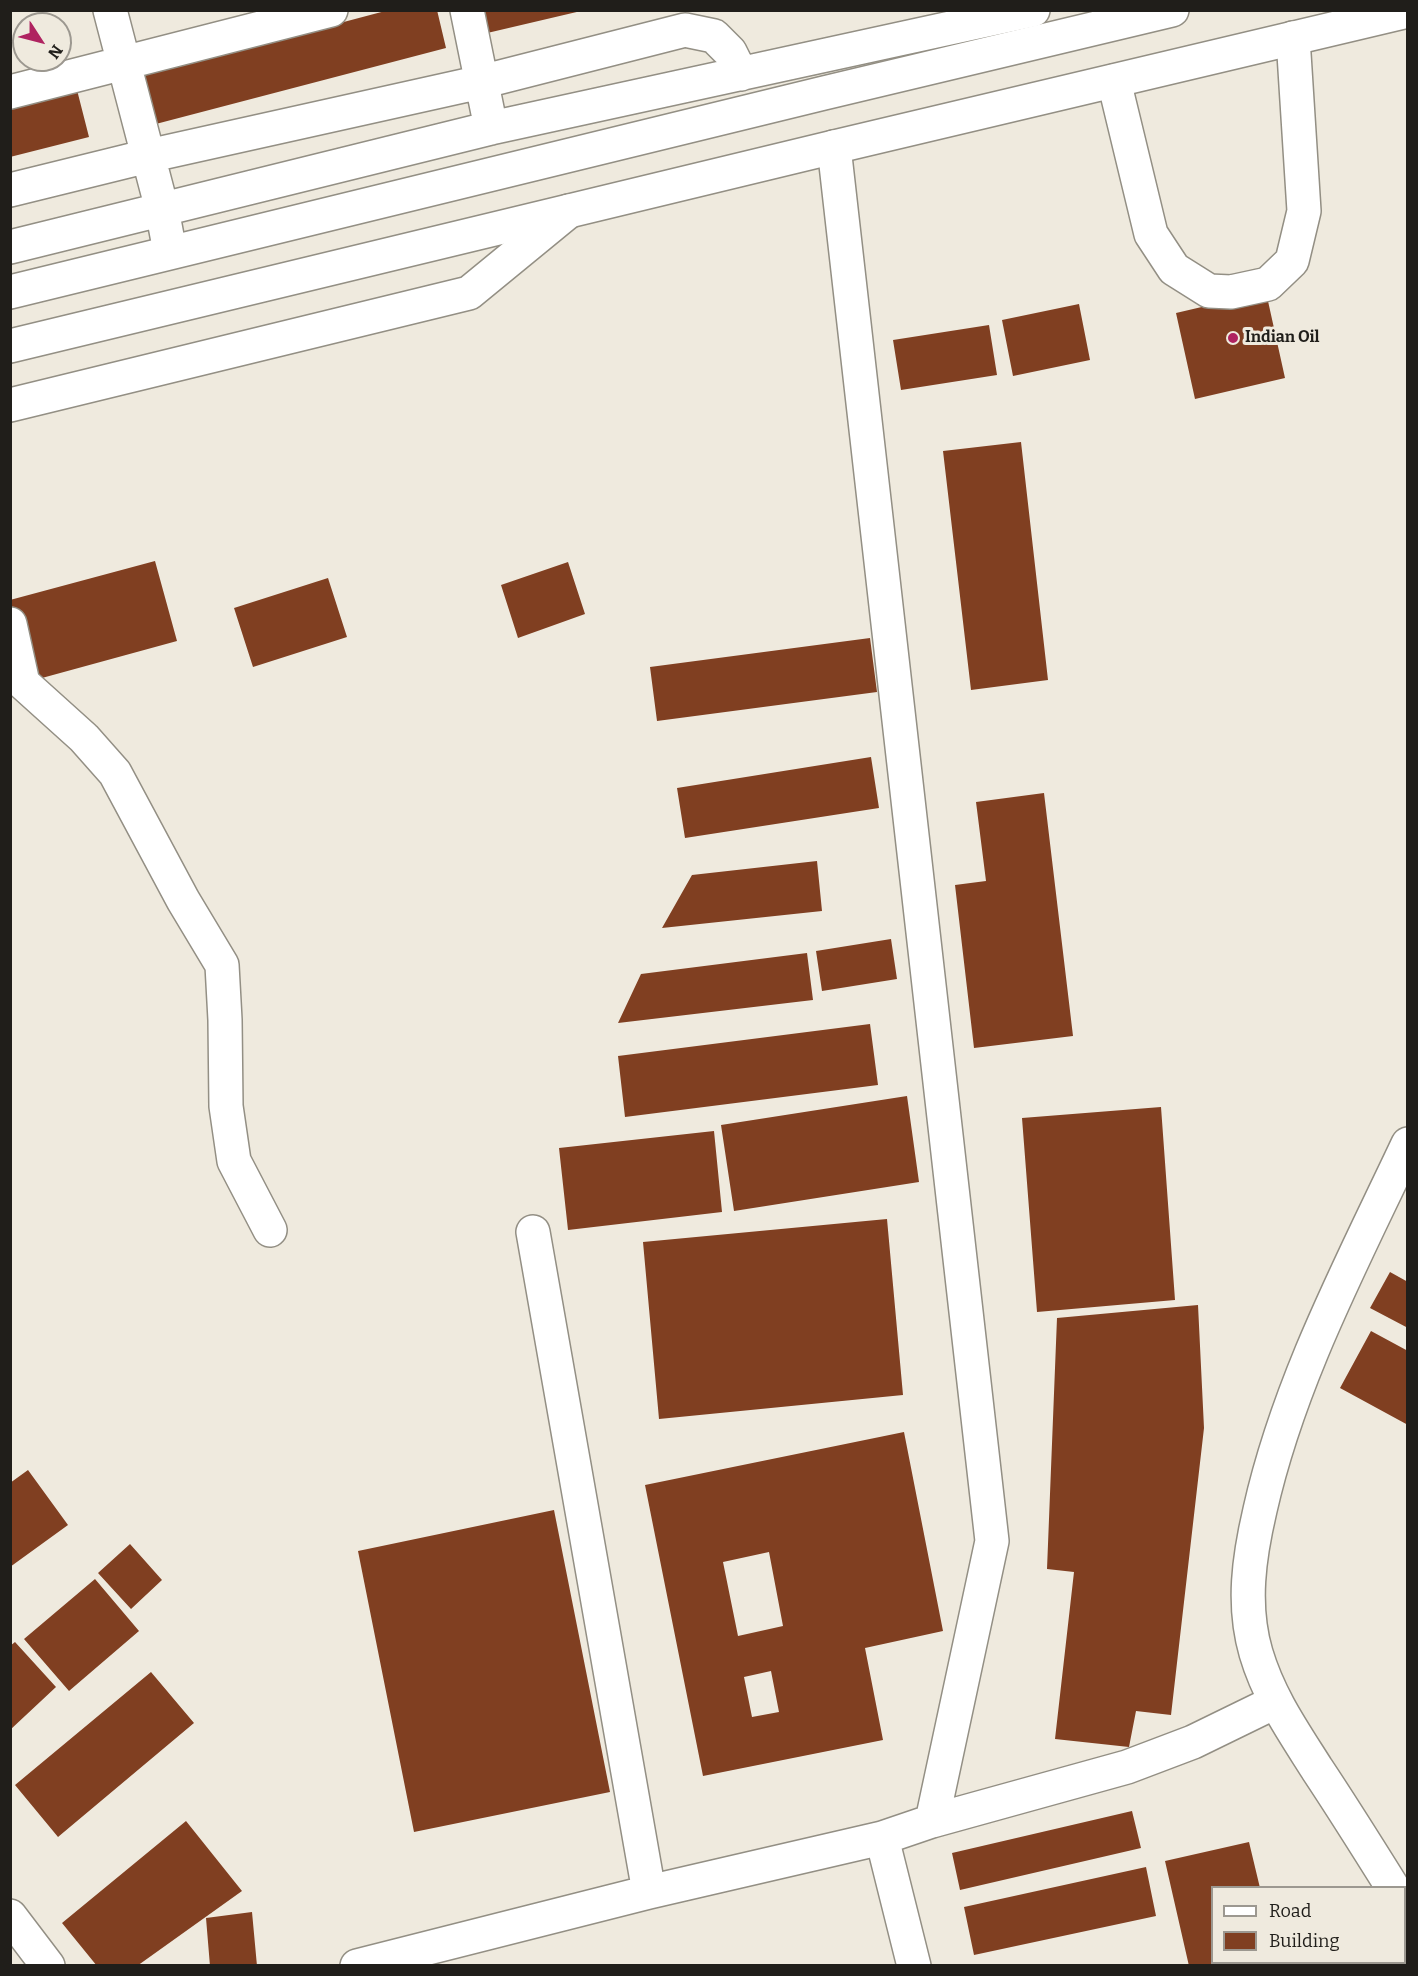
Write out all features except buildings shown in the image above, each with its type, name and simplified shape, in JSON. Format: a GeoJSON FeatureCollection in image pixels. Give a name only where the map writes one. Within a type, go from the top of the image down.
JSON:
{"type":"FeatureCollection","features":[{"type":"Feature","properties":{"kind":"main road"},"geometry":{"type":"LineString","coordinates":[[110,10],[171,252]]}},
{"type":"Feature","properties":{"kind":"main road"},"geometry":{"type":"LineString","coordinates":[[10,92],[331,10]]}},
{"type":"Feature","properties":{"kind":"main road"},"geometry":{"type":"LineString","coordinates":[[467,10],[491,128]]}},
{"type":"Feature","properties":{"kind":"main road"},"geometry":{"type":"LineString","coordinates":[[10,246],[491,128],[1033,10]]}},
{"type":"Feature","properties":{"kind":"main road"},"geometry":{"type":"LineString","coordinates":[[10,292],[1172,10]]}},
{"type":"Feature","properties":{"kind":"main road"},"geometry":{"type":"LineString","coordinates":[[10,346],[569,210],[1407,11]]}},
{"type":"Feature","properties":{"kind":"main road"},"geometry":{"type":"LineString","coordinates":[[10,190],[148,156],[481,82],[685,30],[714,36],[730,52],[741,74]]}},
{"type":"Feature","properties":{"kind":"main road"},"geometry":{"type":"LineString","coordinates":[[1114,81],[1151,234],[1174,269],[1209,291],[1231,292],[1268,284],[1292,261],[1304,211],[1293,38]]}},
{"type":"Feature","properties":{"kind":"main road"},"geometry":{"type":"LineString","coordinates":[[834,147],[992,1541],[932,1821]]}},
{"type":"Feature","properties":{"kind":"main road"},"geometry":{"type":"LineString","coordinates":[[10,405],[469,293],[569,210]]}},
{"type":"Feature","properties":{"kind":"main road"},"geometry":{"type":"LineString","coordinates":[[10,624],[23,683],[84,738],[115,773],[183,900],[222,965],[226,1106],[234,1161],[270,1230]]}},
{"type":"Feature","properties":{"kind":"main road"},"geometry":{"type":"LineString","coordinates":[[1392,1886],[1275,1702],[1256,1653],[1249,1621],[1247,1587],[1266,1480],[1290,1406],[1318,1336],[1407,1144]]}},
{"type":"Feature","properties":{"kind":"main road"},"geometry":{"type":"LineString","coordinates":[[533,1232],[649,1892]]}},
{"type":"Feature","properties":{"kind":"main road"},"geometry":{"type":"LineString","coordinates":[[370,1964],[649,1892],[882,1838],[932,1821],[1127,1767],[1193,1742],[1275,1702]]}},
{"type":"Feature","properties":{"kind":"main road"},"geometry":{"type":"LineString","coordinates":[[882,1838],[914,1965]]}},
{"type":"Feature","properties":{"kind":"main road"},"geometry":{"type":"LineString","coordinates":[[10,1916],[48,1965]]}},
{"type":"Feature","properties":{"kind":"place","name":"Indian Oil"},"geometry":{"type":"Point","coordinates":[1233,338]}}]}
